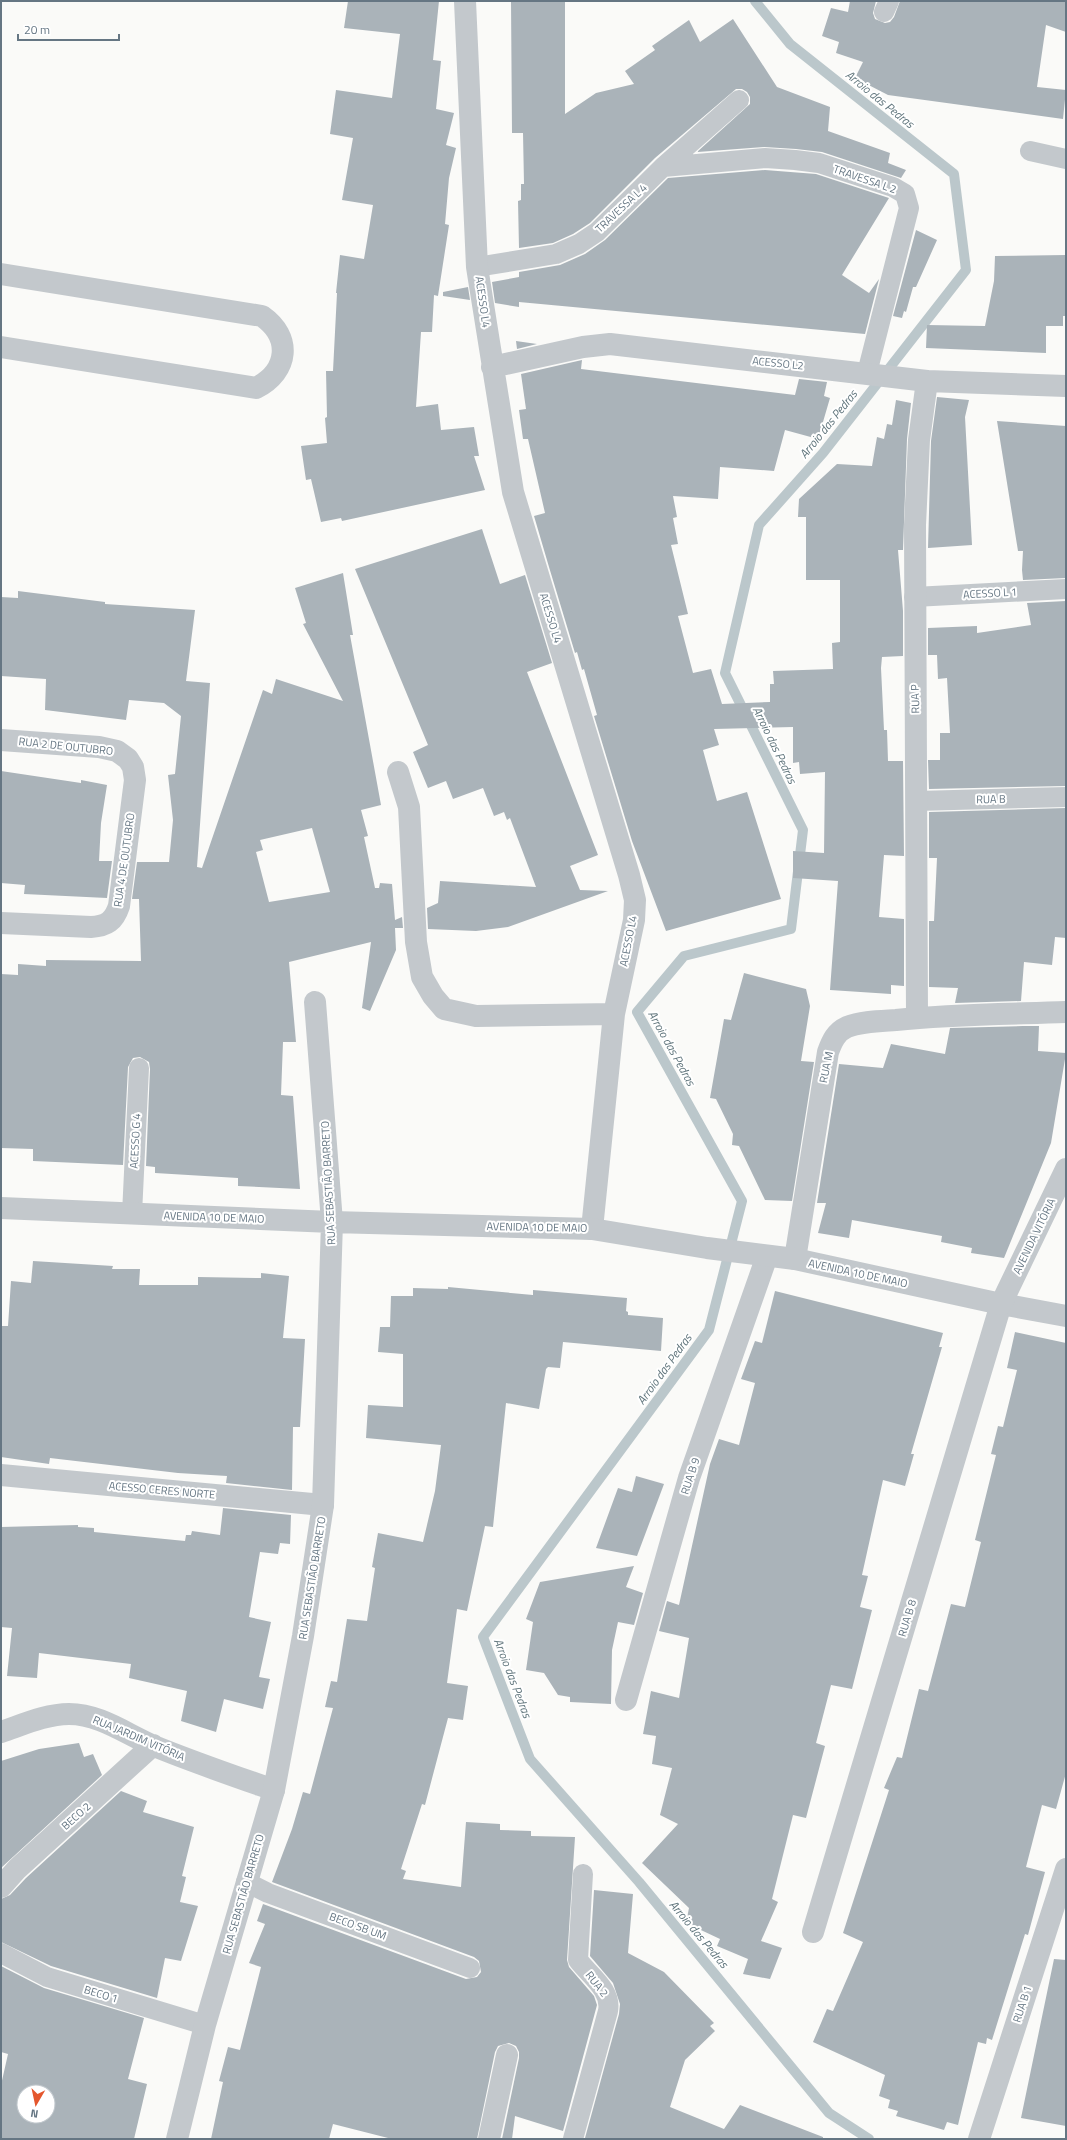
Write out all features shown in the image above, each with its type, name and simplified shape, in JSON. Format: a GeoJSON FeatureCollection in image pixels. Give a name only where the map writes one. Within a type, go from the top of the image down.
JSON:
{"type":"FeatureCollection","features":[{"type":"Feature","properties":{"kind":"street","name":"ACESSO L4"},"geometry":{"type":"LineString","coordinates":[[465,1],[477,267],[513,492],[629,875],[635,900],[634,920],[614,1014],[592,1228]]}},
{"type":"Feature","properties":{"kind":"street"},"geometry":{"type":"LineString","coordinates":[[1,274],[262,316],[271,322],[278,332],[282,342],[283,354],[281,365],[275,375],[267,383],[256,388],[1,347]]}},
{"type":"Feature","properties":{"kind":"street","name":"ACESSO L2"},"geometry":{"type":"LineString","coordinates":[[492,367],[583,346],[610,344],[928,381],[1066,386]]}},
{"type":"Feature","properties":{"kind":"street","name":"RUA P"},"geometry":{"type":"LineString","coordinates":[[917,1018],[914,597],[916,487],[920,440],[928,381]]}},
{"type":"Feature","properties":{"kind":"street","name":"RUA 2 DE OUTUBRO"},"geometry":{"type":"LineString","coordinates":[[1,740],[99,747],[117,750],[128,758]]}},
{"type":"Feature","properties":{"kind":"street","name":"RUA 4 DE OUTUBRO"},"geometry":{"type":"LineString","coordinates":[[1,923],[91,928],[103,926],[115,916],[119,906],[135,780],[133,767],[128,758]]}},
{"type":"Feature","properties":{"kind":"street"},"geometry":{"type":"LineString","coordinates":[[398,772],[409,808],[416,942],[422,977],[433,996],[444,1009],[476,1016],[614,1014]]}},
{"type":"Feature","properties":{"kind":"street","name":"RUA SEBASTIÃO BARRETO"},"geometry":{"type":"LineString","coordinates":[[177,2139],[205,2024],[274,1790],[303,1636],[323,1505],[332,1222],[315,1002]]}},
{"type":"Feature","properties":{"kind":"street","name":"RUA M"},"geometry":{"type":"LineString","coordinates":[[795,1259],[828,1052],[832,1040],[838,1033],[847,1027],[861,1023],[917,1018],[1066,1012]]}},
{"type":"Feature","properties":{"kind":"street","name":"AVENIDA VITÓRIA"},"geometry":{"type":"LineString","coordinates":[[1001,1304],[1066,1169]]}},
{"type":"Feature","properties":{"kind":"street","name":"AVENIDA 10 DE MAIO"},"geometry":{"type":"LineString","coordinates":[[1,1208],[332,1222],[592,1228],[707,1248],[795,1259],[1001,1304],[1066,1316]]}},
{"type":"Feature","properties":{"kind":"street","name":"RUA B 9"},"geometry":{"type":"LineString","coordinates":[[626,1700],[689,1478],[757,1254]]}},
{"type":"Feature","properties":{"kind":"street","name":"RUA B 8"},"geometry":{"type":"LineString","coordinates":[[813,1932],[1001,1304]]}},
{"type":"Feature","properties":{"kind":"street","name":"ACESSO CERES NORTE"},"geometry":{"type":"LineString","coordinates":[[1,1475],[323,1505]]}},
{"type":"Feature","properties":{"kind":"street","name":"RUA JARDIM VITÓRIA"},"geometry":{"type":"LineString","coordinates":[[1,1732],[53,1716],[69,1714],[102,1721],[153,1745],[274,1790]]}},
{"type":"Feature","properties":{"kind":"street","name":"BECO 2"},"geometry":{"type":"LineString","coordinates":[[1,1887],[18,1869],[153,1745]]}},
{"type":"Feature","properties":{"kind":"street","name":"RUA B 1"},"geometry":{"type":"LineString","coordinates":[[979,2139],[1066,1869]]}},
{"type":"Feature","properties":{"kind":"street"},"geometry":{"type":"LineString","coordinates":[[489,2139],[507,2055]]}},
{"type":"Feature","properties":{"kind":"lane","name":"TRAVESSA L 4"},"geometry":{"type":"LineString","coordinates":[[477,267],[556,254],[579,244],[597,232],[664,168],[739,100]]}},
{"type":"Feature","properties":{"kind":"lane"},"geometry":{"type":"LineString","coordinates":[[1030,152],[1066,159]]}},
{"type":"Feature","properties":{"kind":"lane","name":"TRAVESSA L 2"},"geometry":{"type":"LineString","coordinates":[[664,168],[765,158],[795,160],[819,163],[893,188],[905,194],[909,208],[867,373]]}},
{"type":"Feature","properties":{"kind":"lane","name":"ACESSO L 1"},"geometry":{"type":"LineString","coordinates":[[914,597],[1066,589]]}},
{"type":"Feature","properties":{"kind":"lane","name":"RUA B"},"geometry":{"type":"LineString","coordinates":[[916,801],[1066,797]]}},
{"type":"Feature","properties":{"kind":"lane","name":"ACESSO G 4"},"geometry":{"type":"LineString","coordinates":[[132,1214],[139,1068]]}},
{"type":"Feature","properties":{"kind":"lane","name":"RUA 2"},"geometry":{"type":"LineString","coordinates":[[573,2139],[609,2000],[606,1992],[578,1960],[583,1874]]}},
{"type":"Feature","properties":{"kind":"lane","name":"BECO SB UM"},"geometry":{"type":"LineString","coordinates":[[246,1882],[268,1893],[470,1968]]}},
{"type":"Feature","properties":{"kind":"lane","name":"BECO 1"},"geometry":{"type":"LineString","coordinates":[[1,1953],[47,1977],[205,2024]]}},
{"type":"Feature","properties":{"kind":"building"},"geometry":{"type":"Polygon","coordinates":[[[348,1],[439,1],[433,60],[441,61],[436,109],[454,113],[446,145],[456,148],[449,178],[445,224],[449,225],[438,296],[434,295],[432,332],[421,332],[416,407],[438,404],[441,430],[474,427],[479,456],[474,456],[485,490],[342,521],[341,518],[321,522],[311,479],[306,480],[301,446],[327,443],[325,418],[327,417],[326,371],[333,371],[336,293],[340,255],[364,259],[373,205],[342,200],[353,138],[330,134],[336,90],[392,98],[400,34],[344,28],[348,1]]]}},
{"type":"Feature","properties":{"kind":"building"},"geometry":{"type":"Polygon","coordinates":[[[511,1],[565,1],[565,114],[596,93],[634,84],[625,71],[655,50],[652,46],[689,20],[700,42],[733,19],[777,87],[830,107],[828,131],[890,153],[888,163],[906,170],[901,178],[822,152],[796,149],[764,147],[697,152],[750,104],[750,97],[747,92],[742,89],[736,89],[655,158],[590,223],[573,234],[553,243],[519,248],[518,201],[521,200],[521,184],[524,184],[523,133],[512,133],[511,1]]]}},
{"type":"Feature","properties":{"kind":"building"},"geometry":{"type":"Polygon","coordinates":[[[850,1],[876,1],[873,13],[875,19],[885,23],[890,22],[894,17],[900,1],[1066,1],[1066,32],[1046,25],[1037,87],[1066,90],[1063,119],[888,95],[855,78],[863,62],[836,53],[839,42],[822,36],[831,8],[848,12],[850,1]]]}},
{"type":"Feature","properties":{"kind":"building"},"geometry":{"type":"Polygon","coordinates":[[[765,170],[816,174],[889,198],[842,275],[869,293],[879,279],[865,334],[519,302],[519,307],[495,303],[492,282],[519,277],[519,272],[560,265],[585,254],[605,240],[668,178],[765,170]]]}},
{"type":"Feature","properties":{"kind":"building"},"geometry":{"type":"Polygon","coordinates":[[[916,230],[937,240],[916,287],[913,287],[906,312],[904,311],[902,318],[893,316],[916,230]]]}},
{"type":"Feature","properties":{"kind":"building"},"geometry":{"type":"Polygon","coordinates":[[[1066,255],[1066,316],[1063,316],[1063,326],[1046,326],[1046,353],[926,348],[927,325],[985,326],[994,281],[995,256],[1066,255]]]}},
{"type":"Feature","properties":{"kind":"building"},"geometry":{"type":"Polygon","coordinates":[[[468,287],[470,300],[443,296],[443,292],[468,287]]]}},
{"type":"Feature","properties":{"kind":"building"},"geometry":{"type":"Polygon","coordinates":[[[516,341],[537,344],[517,349],[516,341]]]}},
{"type":"Feature","properties":{"kind":"building"},"geometry":{"type":"Polygon","coordinates":[[[582,360],[581,369],[795,395],[799,379],[827,382],[824,396],[830,398],[818,439],[785,430],[774,471],[720,467],[718,499],[673,496],[677,517],[673,518],[678,544],[671,545],[688,614],[678,616],[693,673],[711,669],[722,704],[770,702],[770,684],[774,684],[773,671],[833,669],[832,643],[840,642],[840,580],[806,580],[806,517],[798,517],[799,499],[837,464],[872,466],[877,437],[884,439],[887,424],[892,425],[896,400],[911,403],[907,439],[903,550],[898,550],[903,611],[903,656],[882,657],[881,668],[884,730],[887,730],[888,761],[903,761],[904,856],[884,855],[879,917],[904,919],[904,986],[891,985],[891,994],[830,990],[838,881],[793,878],[793,851],[824,853],[825,772],[800,774],[799,762],[793,763],[793,727],[714,729],[719,745],[703,750],[717,801],[747,792],[781,899],[666,931],[632,841],[594,716],[597,715],[584,669],[582,670],[577,652],[575,653],[534,516],[545,513],[528,439],[523,439],[519,410],[526,409],[521,374],[582,360]]]}},
{"type":"Feature","properties":{"kind":"building"},"geometry":{"type":"Polygon","coordinates":[[[937,397],[969,400],[965,417],[972,545],[928,548],[931,441],[937,397]]]}},
{"type":"Feature","properties":{"kind":"building"},"geometry":{"type":"Polygon","coordinates":[[[997,421],[1066,426],[1066,578],[1023,580],[1023,551],[1018,551],[997,421]]]}},
{"type":"Feature","properties":{"kind":"building"},"geometry":{"type":"Polygon","coordinates":[[[482,529],[500,584],[525,575],[552,663],[527,672],[598,855],[570,866],[580,890],[608,891],[508,927],[476,931],[428,929],[427,908],[438,903],[440,881],[536,887],[510,818],[507,820],[504,812],[494,816],[483,788],[453,799],[446,781],[428,788],[413,752],[428,745],[355,569],[482,529]]]}},
{"type":"Feature","properties":{"kind":"building"},"geometry":{"type":"Polygon","coordinates":[[[343,573],[353,635],[350,635],[381,805],[361,810],[368,836],[364,837],[375,888],[379,888],[380,883],[392,884],[395,920],[402,917],[403,928],[395,928],[396,950],[370,1011],[362,1008],[371,942],[289,962],[296,1042],[283,1042],[281,1095],[293,1096],[300,1189],[238,1186],[238,1178],[155,1173],[155,1167],[146,1166],[150,1069],[149,1062],[140,1057],[133,1058],[128,1067],[123,1165],[33,1161],[33,1149],[1,1148],[1,974],[18,975],[18,964],[46,966],[46,960],[141,961],[139,899],[132,899],[137,862],[169,862],[173,820],[168,775],[175,774],[181,716],[164,703],[129,700],[126,720],[45,710],[46,679],[1,676],[1,597],[18,598],[18,591],[105,602],[105,604],[195,610],[186,681],[210,683],[197,867],[202,868],[263,690],[272,694],[276,679],[343,701],[303,624],[306,623],[295,588],[343,573]],[[312,828],[260,840],[263,850],[256,852],[269,902],[330,892],[312,828]]]}},
{"type":"Feature","properties":{"kind":"building"},"geometry":{"type":"Polygon","coordinates":[[[1066,601],[1066,786],[929,789],[928,760],[940,760],[940,733],[950,733],[947,678],[938,679],[937,655],[928,655],[928,628],[977,626],[977,633],[1031,625],[1027,603],[1066,601]]]}},
{"type":"Feature","properties":{"kind":"building"},"geometry":{"type":"Polygon","coordinates":[[[1,771],[81,783],[81,780],[107,785],[101,823],[99,861],[112,861],[107,898],[24,894],[25,885],[1,883],[1,771]]]}},
{"type":"Feature","properties":{"kind":"building"},"geometry":{"type":"Polygon","coordinates":[[[1066,808],[1066,938],[1055,937],[1052,965],[1024,962],[1021,1001],[955,1003],[958,988],[929,987],[929,921],[934,921],[937,858],[929,858],[929,812],[1066,808]]]}},
{"type":"Feature","properties":{"kind":"building"},"geometry":{"type":"Polygon","coordinates":[[[744,973],[806,989],[810,1006],[801,1061],[814,1062],[792,1201],[765,1200],[739,1146],[732,1145],[733,1134],[716,1099],[710,1098],[724,1019],[731,1020],[744,973]]]}},
{"type":"Feature","properties":{"kind":"building"},"geometry":{"type":"Polygon","coordinates":[[[1039,1026],[1038,1051],[1066,1053],[1051,1143],[1004,1258],[971,1253],[972,1248],[941,1242],[942,1236],[852,1220],[849,1238],[818,1233],[826,1203],[817,1203],[839,1064],[883,1068],[891,1044],[945,1054],[950,1028],[1039,1026]]]}},
{"type":"Feature","properties":{"kind":"building"},"geometry":{"type":"Polygon","coordinates":[[[33,1261],[113,1266],[112,1269],[140,1269],[139,1285],[198,1285],[198,1277],[261,1278],[261,1273],[289,1276],[283,1338],[305,1339],[300,1427],[293,1427],[292,1490],[226,1483],[227,1476],[178,1473],[50,1458],[49,1464],[1,1457],[1,1326],[8,1326],[11,1281],[31,1283],[33,1261]]]}},
{"type":"Feature","properties":{"kind":"building"},"geometry":{"type":"Polygon","coordinates":[[[448,1287],[533,1295],[533,1290],[627,1298],[626,1311],[628,1312],[628,1315],[663,1318],[661,1351],[563,1342],[560,1368],[548,1367],[546,1369],[539,1409],[506,1403],[493,1527],[485,1526],[467,1611],[457,1609],[447,1683],[468,1686],[463,1720],[448,1718],[425,1805],[422,1804],[401,1869],[406,1871],[403,1879],[461,1887],[466,1822],[500,1824],[500,1830],[531,1831],[531,1836],[575,1837],[567,1960],[569,1967],[594,1996],[597,2005],[563,2131],[515,2116],[512,2139],[502,2139],[519,2058],[519,2052],[516,2046],[509,2043],[498,2046],[495,2052],[477,2139],[392,2139],[333,2124],[329,2139],[211,2139],[223,2082],[219,2081],[228,2047],[240,2050],[261,1967],[249,1963],[265,1924],[257,1921],[263,1904],[466,1979],[477,1977],[481,1972],[479,1961],[474,1957],[272,1882],[292,1829],[303,1792],[310,1794],[333,1708],[325,1707],[331,1681],[337,1682],[347,1619],[367,1621],[375,1568],[372,1567],[378,1533],[423,1542],[435,1491],[441,1445],[366,1438],[368,1405],[403,1407],[403,1354],[378,1352],[380,1327],[390,1327],[391,1296],[413,1296],[413,1288],[448,1289],[448,1287]]]}},
{"type":"Feature","properties":{"kind":"building"},"geometry":{"type":"Polygon","coordinates":[[[775,1291],[943,1333],[939,1347],[942,1347],[911,1454],[914,1454],[905,1486],[883,1480],[862,1575],[868,1576],[860,1607],[872,1610],[852,1689],[831,1685],[816,1743],[825,1746],[806,1818],[793,1815],[772,1899],[778,1902],[761,1941],[782,1948],[770,1979],[743,1974],[748,1959],[717,1946],[720,1939],[686,1923],[689,1908],[642,1863],[678,1824],[660,1815],[672,1768],[652,1764],[656,1736],[643,1734],[651,1691],[679,1698],[689,1638],[659,1631],[667,1601],[679,1605],[710,1464],[719,1439],[739,1445],[755,1383],[741,1379],[755,1341],[762,1343],[775,1291]]]}},
{"type":"Feature","properties":{"kind":"building"},"geometry":{"type":"Polygon","coordinates":[[[1015,1332],[1066,1343],[1066,1773],[1056,1809],[1042,1805],[1026,1867],[1045,1872],[1028,1935],[1025,1934],[992,2040],[987,2038],[986,2044],[978,2042],[958,2125],[947,2122],[944,2130],[896,2116],[898,2111],[888,2108],[890,2100],[879,2096],[885,2075],[813,2042],[827,2009],[833,2011],[863,1942],[843,1933],[889,1790],[884,1788],[897,1757],[902,1758],[919,1689],[928,1691],[951,1604],[965,1607],[981,1542],[975,1540],[996,1455],[991,1454],[998,1426],[1003,1427],[1017,1370],[1007,1368],[1015,1332]]]}},
{"type":"Feature","properties":{"kind":"building"},"geometry":{"type":"Polygon","coordinates":[[[636,1476],[664,1484],[637,1556],[596,1548],[618,1488],[632,1492],[636,1476]]]}},
{"type":"Feature","properties":{"kind":"building"},"geometry":{"type":"Polygon","coordinates":[[[223,1508],[291,1515],[290,1544],[280,1543],[278,1554],[260,1552],[249,1617],[271,1622],[259,1677],[270,1679],[263,1709],[224,1699],[216,1732],[181,1721],[187,1691],[129,1678],[131,1664],[39,1653],[37,1678],[7,1676],[12,1628],[1,1627],[1,1527],[78,1525],[78,1527],[94,1528],[94,1532],[185,1541],[186,1535],[191,1535],[192,1531],[220,1535],[223,1508]]]}},
{"type":"Feature","properties":{"kind":"building"},"geometry":{"type":"Polygon","coordinates":[[[634,1566],[626,1587],[643,1593],[634,1625],[618,1622],[612,1650],[611,1704],[570,1702],[570,1697],[558,1695],[544,1673],[526,1670],[533,1622],[526,1619],[540,1582],[634,1566]]]}},
{"type":"Feature","properties":{"kind":"building"},"geometry":{"type":"Polygon","coordinates":[[[79,1743],[84,1757],[93,1754],[102,1775],[1,1868],[1,1761],[39,1749],[79,1743]]]}},
{"type":"Feature","properties":{"kind":"building"},"geometry":{"type":"Polygon","coordinates":[[[121,1791],[147,1801],[143,1812],[194,1827],[182,1876],[186,1877],[180,1902],[198,1906],[181,1961],[165,1958],[157,1998],[51,1966],[1,1942],[1,1899],[10,1895],[26,1878],[121,1791]]]}},
{"type":"Feature","properties":{"kind":"building"},"geometry":{"type":"Polygon","coordinates":[[[594,1890],[633,1894],[628,1953],[664,1972],[714,2023],[710,2026],[715,2031],[685,2060],[670,2107],[724,2129],[740,2105],[823,2137],[823,2139],[585,2138],[619,2014],[620,2004],[613,1983],[590,1956],[594,1890]]]}},
{"type":"Feature","properties":{"kind":"building"},"geometry":{"type":"Polygon","coordinates":[[[1054,1959],[1066,1960],[1066,2126],[1021,2118],[1054,1959]]]}},
{"type":"Feature","properties":{"kind":"building"},"geometry":{"type":"Polygon","coordinates":[[[1,1966],[44,1988],[144,2018],[128,2079],[147,2084],[134,2139],[1,2139],[1,2085],[8,2054],[1,2052],[1,1966]]]}},
{"type":"Feature","properties":{"kind":"waterway","name":"Arroio das Pedras"},"geometry":{"type":"LineString","coordinates":[[755,1],[790,44],[954,174],[966,270],[823,453],[759,525],[725,673],[803,830],[791,929],[684,956],[637,1012],[742,1201],[709,1330],[483,1637],[530,1759],[639,1882],[829,2113],[869,2139]]}}]}
